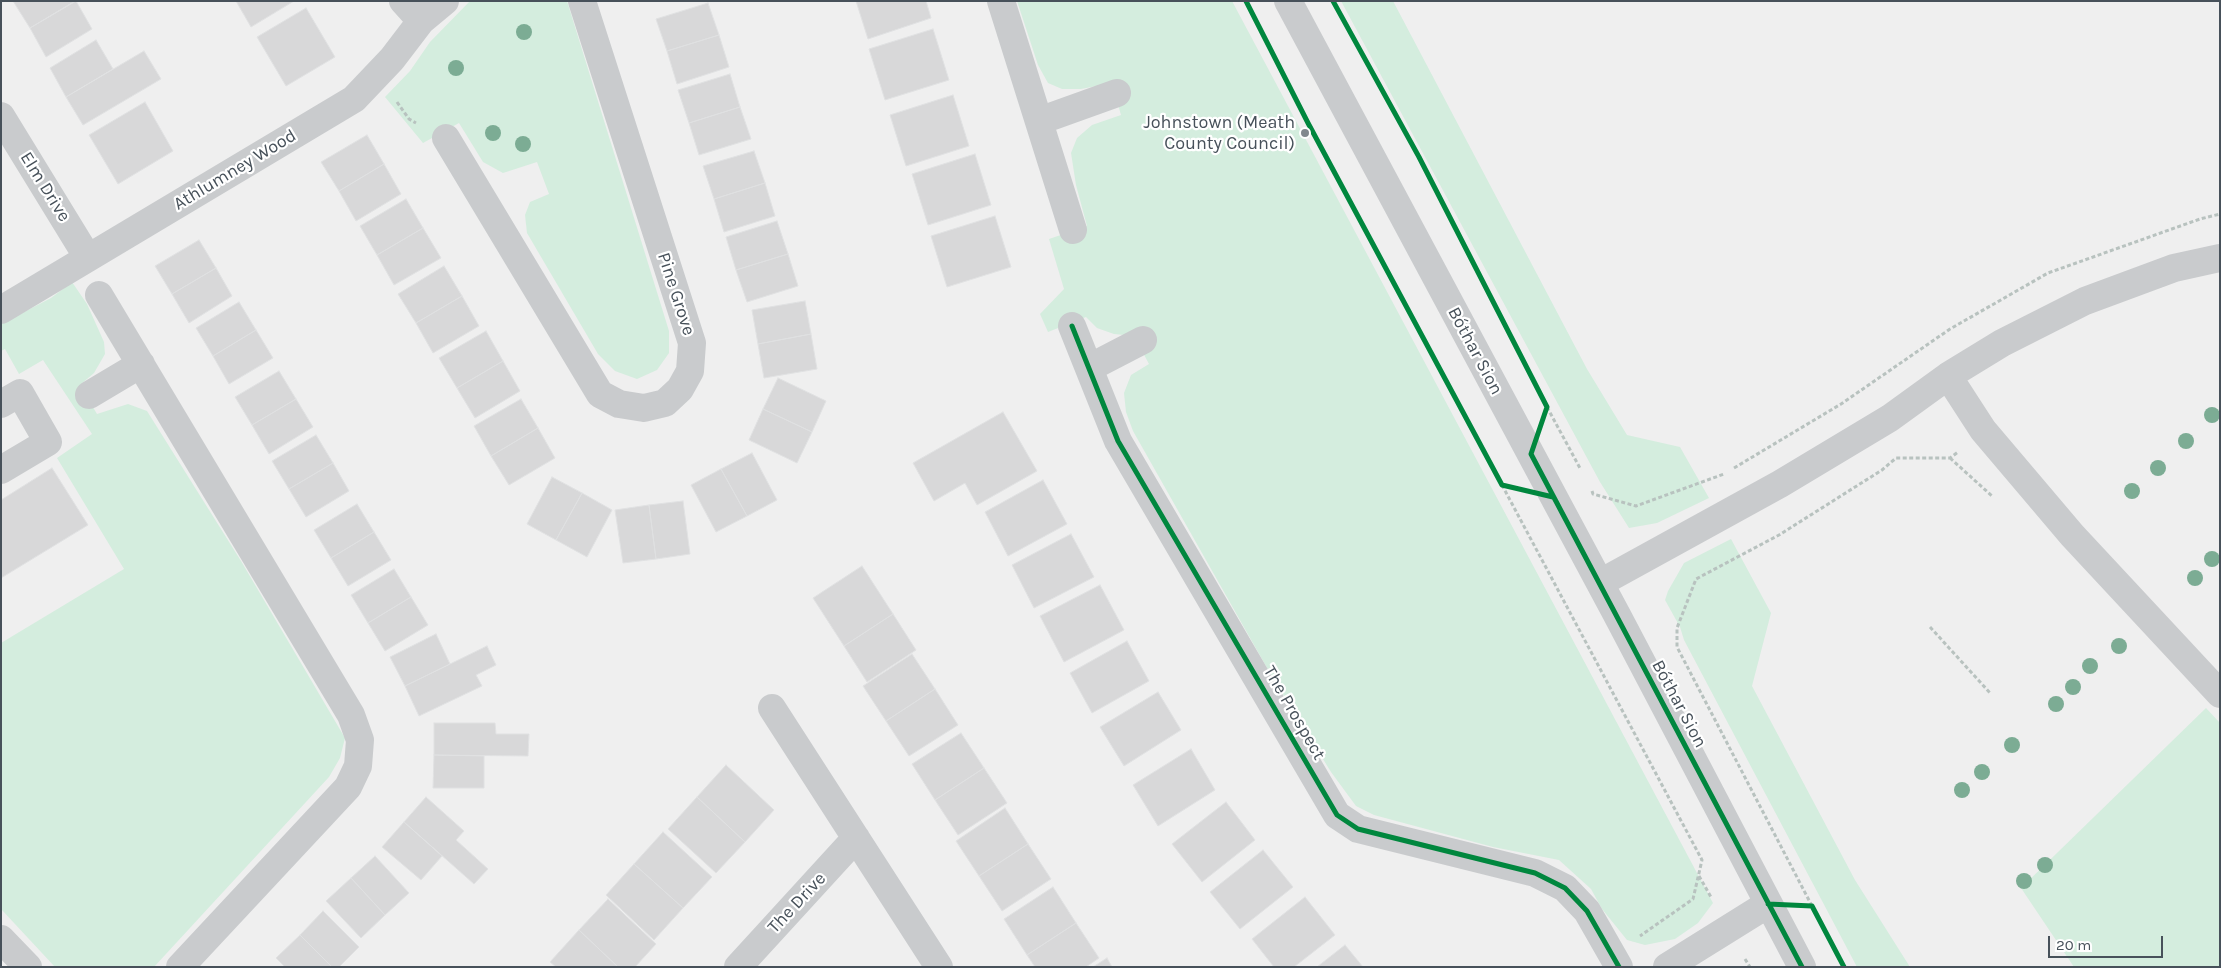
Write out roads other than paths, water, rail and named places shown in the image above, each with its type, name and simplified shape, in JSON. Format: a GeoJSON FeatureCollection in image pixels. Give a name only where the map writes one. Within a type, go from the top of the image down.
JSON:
{"type":"FeatureCollection","features":[{"type":"Feature","properties":{"kind":"street"},"geometry":{"type":"LineString","coordinates":[[403,1],[421,21]]}},
{"type":"Feature","properties":{"kind":"street","name":"Athlumney Wood"},"geometry":{"type":"LineString","coordinates":[[1,310],[354,99],[392,59],[421,21],[445,1]]}},
{"type":"Feature","properties":{"kind":"street","name":"Pine Grove"},"geometry":{"type":"LineString","coordinates":[[446,138],[600,394],[619,404],[644,408],[665,403],[680,389],[690,371],[692,343],[582,1]]}},
{"type":"Feature","properties":{"kind":"street"},"geometry":{"type":"LineString","coordinates":[[1001,1],[1073,230]]}},
{"type":"Feature","properties":{"kind":"street","name":"Bóthar Sion"},"geometry":{"type":"LineString","coordinates":[[1288,1],[1600,583],[1802,967]]}},
{"type":"Feature","properties":{"kind":"street"},"geometry":{"type":"LineString","coordinates":[[1039,121],[1117,93]]}},
{"type":"Feature","properties":{"kind":"street","name":"Elm Drive"},"geometry":{"type":"LineString","coordinates":[[1,116],[88,258]]}},
{"type":"Feature","properties":{"kind":"street"},"geometry":{"type":"LineString","coordinates":[[1600,583],[1780,484],[1890,418],[1948,376],[2002,343],[2085,301],[2174,268],[2220,258]]}},
{"type":"Feature","properties":{"kind":"street"},"geometry":{"type":"LineString","coordinates":[[99,295],[351,714],[360,740],[358,766],[348,787],[180,967]]}},
{"type":"Feature","properties":{"kind":"street","name":"The Prospect"},"geometry":{"type":"LineString","coordinates":[[1072,326],[1118,440],[1337,815],[1358,829],[1535,873],[1565,888],[1587,911],[1616,961]]}},
{"type":"Feature","properties":{"kind":"street"},"geometry":{"type":"LineString","coordinates":[[1089,368],[1143,340]]}},
{"type":"Feature","properties":{"kind":"street"},"geometry":{"type":"LineString","coordinates":[[89,395],[141,364]]}},
{"type":"Feature","properties":{"kind":"street"},"geometry":{"type":"LineString","coordinates":[[1948,376],[1983,430],[2072,535],[2220,694]]}},
{"type":"Feature","properties":{"kind":"street"},"geometry":{"type":"LineString","coordinates":[[1,404],[20,393],[48,442],[1,470]]}},
{"type":"Feature","properties":{"kind":"street"},"geometry":{"type":"LineString","coordinates":[[772,708],[939,967]]}},
{"type":"Feature","properties":{"kind":"street","name":"The Drive"},"geometry":{"type":"LineString","coordinates":[[738,967],[856,838]]}},
{"type":"Feature","properties":{"kind":"street"},"geometry":{"type":"LineString","coordinates":[[1667,967],[1768,904]]}},
{"type":"Feature","properties":{"kind":"street"},"geometry":{"type":"LineString","coordinates":[[1,938],[28,967]]}},
{"type":"Feature","properties":{"kind":"place","name":"Johnstown (Meath County Council)"},"geometry":{"type":"Point","coordinates":[1305,133]}}]}
